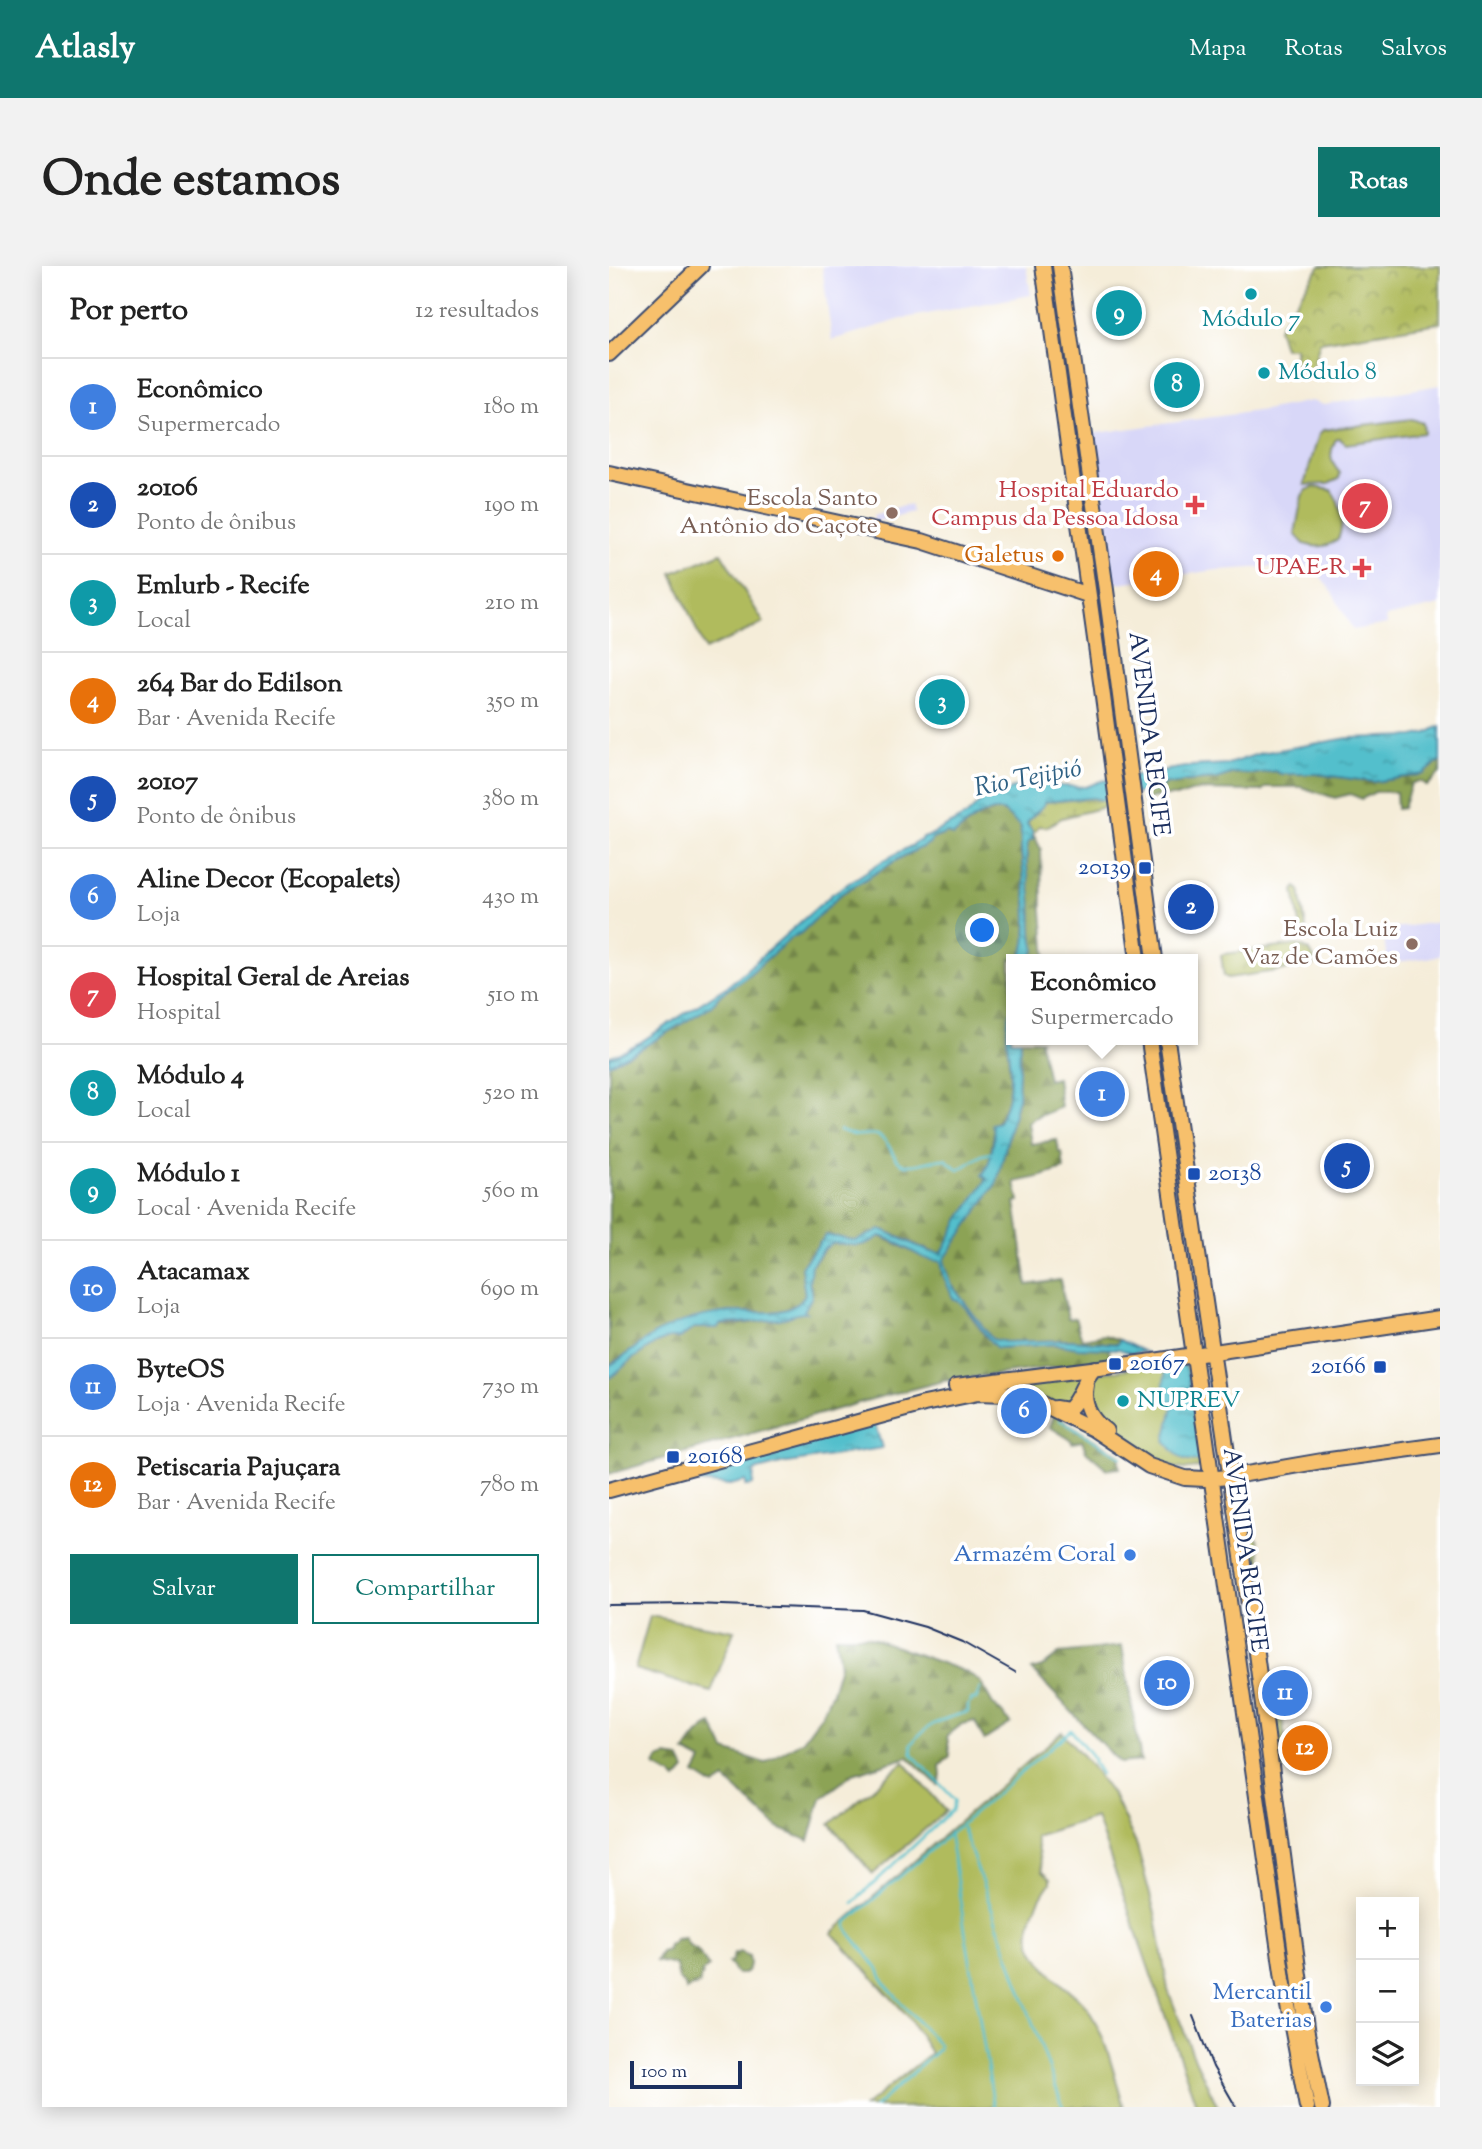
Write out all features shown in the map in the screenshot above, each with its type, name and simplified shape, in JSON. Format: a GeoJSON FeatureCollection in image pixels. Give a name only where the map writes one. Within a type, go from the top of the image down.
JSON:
{"type":"FeatureCollection","features":[{"type":"Feature","properties":{"kind":"main road"},"geometry":{"type":"LineString","coordinates":[[609,354],[701,266]]}},
{"type":"Feature","properties":{"kind":"main road","name":"AVENIDA RECIFE"},"geometry":{"type":"LineString","coordinates":[[1043,266],[1137,954]]}},
{"type":"Feature","properties":{"kind":"main road","name":"AVENIDA RECIFE"},"geometry":{"type":"LineString","coordinates":[[1060,266],[1154,954]]}},
{"type":"Feature","properties":{"kind":"main road"},"geometry":{"type":"LineString","coordinates":[[609,472],[876,529],[948,549],[1089,595]]}},
{"type":"Feature","properties":{"kind":"main road","name":"AVENIDA RECIFE"},"geometry":{"type":"LineString","coordinates":[[1151,1045],[1203,1351],[1229,1477],[1256,1653],[1307,2038],[1322,2107]]}},
{"type":"Feature","properties":{"kind":"main road","name":"AVENIDA RECIFE"},"geometry":{"type":"LineString","coordinates":[[1168,1045],[1203,1351],[1211,1479],[1283,1979],[1307,2107]]}},
{"type":"Feature","properties":{"kind":"main road"},"geometry":{"type":"LineString","coordinates":[[609,1481],[945,1389],[1440,1318]]}},
{"type":"Feature","properties":{"kind":"main road"},"geometry":{"type":"LineString","coordinates":[[609,1490],[960,1395],[1006,1394],[1062,1410],[1071,1408],[1085,1379],[1096,1369]]}},
{"type":"Feature","properties":{"kind":"main road"},"geometry":{"type":"LineString","coordinates":[[1096,1369],[1086,1385],[1087,1407],[1100,1427],[1133,1456]]}},
{"type":"Feature","properties":{"kind":"main road"},"geometry":{"type":"LineString","coordinates":[[1050,1407],[1093,1429],[1149,1466],[1172,1475],[1211,1479],[1440,1445]]}},
{"type":"Feature","properties":{"kind":"shaded area"},"geometry":{"type":"Polygon","coordinates":[[[822,266],[1026,266],[1031,295],[905,318],[832,340],[822,266]]]}},
{"type":"Feature","properties":{"kind":"shaded area"},"geometry":{"type":"Polygon","coordinates":[[[1440,385],[1440,605],[1386,617],[1387,624],[1353,630],[1320,576],[1304,565],[1217,570],[1111,584],[1090,434],[1311,401],[1324,405],[1440,385]]]}},
{"type":"Feature","properties":{"kind":"shaded area","name":"Escola Santo Antônio do Caçote"},"geometry":{"type":"Polygon","coordinates":[[[910,504],[912,512],[875,522],[873,515],[910,504]]]}},
{"type":"Feature","properties":{"kind":"shaded area","name":"Escola Luiz Vaz de Camões"},"geometry":{"type":"Polygon","coordinates":[[[1440,922],[1440,956],[1391,963],[1387,961],[1383,932],[1385,929],[1440,922]]]}},
{"type":"Feature","properties":{"kind":"green space"},"geometry":{"type":"Polygon","coordinates":[[[1320,266],[1440,266],[1440,323],[1320,342],[1311,372],[1295,371],[1295,348],[1284,348],[1278,328],[1320,266]]]}},
{"type":"Feature","properties":{"kind":"green space"},"geometry":{"type":"Polygon","coordinates":[[[1412,419],[1423,423],[1424,433],[1346,444],[1339,438],[1336,439],[1331,457],[1340,473],[1339,479],[1328,484],[1304,485],[1319,434],[1323,430],[1412,419]]]}},
{"type":"Feature","properties":{"kind":"green space"},"geometry":{"type":"Polygon","coordinates":[[[1314,487],[1331,490],[1341,514],[1338,539],[1322,546],[1304,544],[1295,534],[1302,496],[1306,490],[1314,487]]]}},
{"type":"Feature","properties":{"kind":"green space"},"geometry":{"type":"Polygon","coordinates":[[[721,553],[764,623],[705,650],[672,573],[721,553]]]}},
{"type":"Feature","properties":{"kind":"green space"},"geometry":{"type":"Polygon","coordinates":[[[1440,760],[1440,773],[1427,786],[1419,781],[1411,784],[1403,808],[1397,809],[1396,792],[1375,792],[1362,799],[1350,794],[1335,798],[1301,787],[1267,787],[1261,791],[1197,790],[1179,796],[1143,800],[1142,795],[1158,790],[1166,783],[1215,779],[1234,773],[1275,771],[1282,774],[1317,774],[1374,782],[1424,774],[1440,760]]]}},
{"type":"Feature","properties":{"kind":"green space"},"geometry":{"type":"Polygon","coordinates":[[[1108,799],[1108,806],[1062,818],[1047,827],[1039,826],[1033,834],[1027,821],[1045,802],[1108,799]]]}},
{"type":"Feature","properties":{"kind":"green space"},"geometry":{"type":"Polygon","coordinates":[[[998,810],[1011,817],[1021,829],[1027,927],[1022,954],[1006,954],[1009,1095],[1002,1116],[995,1124],[990,1159],[984,1173],[986,1182],[959,1220],[947,1247],[937,1254],[881,1229],[856,1241],[826,1235],[801,1267],[805,1294],[791,1307],[772,1312],[731,1312],[697,1318],[651,1339],[609,1366],[609,1064],[711,1006],[720,995],[746,977],[791,938],[801,933],[841,894],[932,839],[947,833],[953,836],[977,817],[998,810]]]}},
{"type":"Feature","properties":{"kind":"green space"},"geometry":{"type":"Polygon","coordinates":[[[1033,834],[1041,849],[1046,954],[1033,954],[1027,875],[1028,842],[1033,839],[1033,834]]]}},
{"type":"Feature","properties":{"kind":"green space"},"geometry":{"type":"Polygon","coordinates":[[[1296,887],[1300,890],[1307,935],[1302,936],[1294,891],[1296,887]]]}},
{"type":"Feature","properties":{"kind":"green space"},"geometry":{"type":"Polygon","coordinates":[[[1297,945],[1311,953],[1315,962],[1312,966],[1228,978],[1224,976],[1221,955],[1297,945]]]}},
{"type":"Feature","properties":{"kind":"green space"},"geometry":{"type":"Polygon","coordinates":[[[1020,1045],[1041,1045],[1048,1080],[1057,1078],[1061,1107],[1028,1123],[1031,1144],[1057,1140],[1064,1169],[1015,1182],[1019,1201],[1015,1202],[1027,1285],[1060,1280],[1068,1319],[1075,1318],[1082,1339],[1104,1335],[1120,1340],[1117,1344],[1070,1340],[1006,1342],[992,1339],[951,1284],[943,1260],[997,1182],[1018,1097],[1020,1045]]]}},
{"type":"Feature","properties":{"kind":"green space"},"geometry":{"type":"Polygon","coordinates":[[[880,1236],[921,1256],[941,1261],[944,1277],[956,1300],[960,1300],[985,1336],[1003,1348],[1043,1344],[1109,1349],[1110,1360],[944,1381],[609,1474],[609,1379],[656,1343],[669,1338],[680,1338],[694,1328],[717,1328],[718,1325],[788,1317],[804,1311],[812,1296],[809,1282],[811,1266],[829,1244],[860,1244],[880,1236]]]}},
{"type":"Feature","properties":{"kind":"green space"},"geometry":{"type":"Polygon","coordinates":[[[1189,1360],[1205,1464],[1193,1469],[1179,1469],[1150,1459],[1122,1441],[1100,1421],[1086,1395],[1094,1377],[1100,1373],[1189,1360]]]}},
{"type":"Feature","properties":{"kind":"green space"},"geometry":{"type":"Polygon","coordinates":[[[1087,1372],[1070,1406],[980,1385],[1087,1372]]]}},
{"type":"Feature","properties":{"kind":"green space"},"geometry":{"type":"Polygon","coordinates":[[[1055,1413],[1118,1454],[1120,1468],[1107,1469],[1086,1451],[1082,1441],[1072,1443],[1050,1427],[1055,1413]]]}},
{"type":"Feature","properties":{"kind":"green space"},"geometry":{"type":"Polygon","coordinates":[[[1253,1534],[1258,1540],[1264,1584],[1251,1585],[1243,1536],[1253,1534]]]}},
{"type":"Feature","properties":{"kind":"green space"},"geometry":{"type":"Polygon","coordinates":[[[650,1616],[734,1631],[711,1692],[635,1669],[650,1616]]]}},
{"type":"Feature","properties":{"kind":"green space"},"geometry":{"type":"Polygon","coordinates":[[[835,1636],[867,1636],[966,1672],[980,1681],[993,1704],[1011,1723],[984,1740],[975,1721],[962,1724],[947,1736],[950,1756],[940,1766],[938,1785],[908,1757],[853,1774],[821,1798],[809,1841],[778,1828],[725,1779],[714,1786],[695,1774],[702,1761],[685,1752],[700,1732],[712,1724],[725,1750],[765,1763],[803,1740],[822,1714],[832,1692],[840,1665],[835,1636]]]}},
{"type":"Feature","properties":{"kind":"green space"},"geometry":{"type":"Polygon","coordinates":[[[1122,1646],[1141,1761],[1120,1763],[1032,1670],[1042,1667],[1060,1653],[1122,1646]]]}},
{"type":"Feature","properties":{"kind":"green space"},"geometry":{"type":"Polygon","coordinates":[[[1282,1716],[1289,1769],[1274,1770],[1266,1717],[1282,1716]]]}},
{"type":"Feature","properties":{"kind":"green space"},"geometry":{"type":"Polygon","coordinates":[[[1062,1732],[1115,1799],[1137,1846],[1156,1917],[1168,1990],[1194,2057],[1218,2107],[1197,2107],[1096,1817],[1035,1836],[1042,1872],[1050,1879],[1050,1883],[1034,1912],[1030,1936],[1039,1960],[1084,2003],[1095,2022],[1124,2107],[864,2107],[931,2053],[907,2015],[832,1933],[1062,1732]]]}},
{"type":"Feature","properties":{"kind":"green space"},"geometry":{"type":"Polygon","coordinates":[[[666,1756],[679,1758],[685,1770],[676,1780],[655,1766],[658,1759],[666,1756]]]}},
{"type":"Feature","properties":{"kind":"green space"},"geometry":{"type":"Polygon","coordinates":[[[904,1762],[946,1811],[873,1874],[830,1824],[904,1762]]]}},
{"type":"Feature","properties":{"kind":"green space"},"geometry":{"type":"Polygon","coordinates":[[[685,1938],[709,1967],[702,1972],[699,1985],[686,1990],[685,1985],[678,1979],[676,1965],[656,1961],[675,1939],[685,1938]]]}},
{"type":"Feature","properties":{"kind":"green space"},"geometry":{"type":"Polygon","coordinates":[[[740,1952],[750,1959],[748,1970],[744,1974],[737,1974],[728,1962],[732,1961],[734,1954],[740,1952]]]}},
{"type":"Feature","properties":{"kind":"water","name":"Rio Tejipió"},"geometry":{"type":"Polygon","coordinates":[[[1440,726],[1440,760],[1424,774],[1374,782],[1317,774],[1281,774],[1275,771],[1234,773],[1216,779],[1166,783],[1160,786],[1162,789],[1101,800],[1093,798],[1045,802],[1027,824],[1033,839],[1028,842],[1027,870],[1033,954],[1022,954],[1027,910],[1021,827],[1003,811],[982,814],[953,836],[947,833],[932,839],[930,843],[841,894],[801,933],[791,938],[746,977],[720,995],[711,1006],[609,1064],[609,1057],[639,1043],[729,985],[832,894],[884,860],[920,841],[922,837],[927,837],[967,815],[983,799],[989,799],[1022,784],[1086,787],[1101,781],[1191,766],[1228,764],[1261,753],[1348,738],[1414,736],[1440,726]]]}},
{"type":"Feature","properties":{"kind":"water"},"geometry":{"type":"Polygon","coordinates":[[[1008,1045],[1020,1045],[1018,1097],[997,1182],[944,1260],[951,1284],[992,1339],[1006,1342],[1070,1340],[1117,1344],[1120,1340],[1145,1352],[1130,1353],[1119,1349],[1078,1348],[1056,1344],[997,1348],[960,1302],[953,1298],[941,1261],[925,1258],[880,1236],[862,1245],[833,1243],[824,1249],[811,1266],[809,1282],[812,1296],[804,1311],[806,1313],[771,1320],[721,1324],[717,1328],[694,1328],[680,1338],[669,1338],[656,1343],[609,1379],[609,1366],[653,1335],[671,1326],[691,1319],[731,1312],[772,1312],[799,1302],[805,1294],[801,1267],[826,1235],[856,1241],[881,1229],[930,1252],[942,1253],[959,1220],[987,1179],[982,1175],[992,1151],[992,1124],[999,1122],[1006,1106],[1010,1070],[1008,1045]]]}},
{"type":"Feature","properties":{"kind":"water"},"geometry":{"type":"Polygon","coordinates":[[[1185,1365],[1200,1456],[1199,1461],[1193,1462],[1176,1454],[1165,1441],[1173,1406],[1172,1402],[1162,1400],[1166,1367],[1185,1365]]]}},
{"type":"Feature","properties":{"kind":"water"},"geometry":{"type":"Polygon","coordinates":[[[875,1424],[882,1448],[781,1464],[754,1471],[753,1485],[746,1486],[746,1481],[730,1485],[696,1482],[662,1485],[662,1480],[875,1424]]]}},
{"type":"Feature","properties":{"kind":"waterway"},"geometry":{"type":"LineString","coordinates":[[839,1130],[855,1135],[877,1135],[886,1142],[898,1160],[907,1165],[945,1159],[959,1170],[982,1155],[992,1153]]}},
{"type":"Feature","properties":{"kind":"waterway"},"geometry":{"type":"LineString","coordinates":[[1060,1420],[1121,1457]]}},
{"type":"Feature","properties":{"kind":"waterway"},"geometry":{"type":"LineString","coordinates":[[853,1903],[952,1810],[955,1800],[912,1754],[911,1744],[923,1731],[936,1723],[968,1712],[968,1705],[972,1699],[976,1699],[980,1688]]}},
{"type":"Feature","properties":{"kind":"waterway"},"geometry":{"type":"LineString","coordinates":[[875,2107],[938,2050],[939,2045],[885,1984],[880,1972],[847,1929],[847,1922],[1071,1730],[1094,1759],[1101,1774]]}},
{"type":"Feature","properties":{"kind":"waterway"},"geometry":{"type":"LineString","coordinates":[[962,1827],[1063,2107]]}},
{"type":"Feature","properties":{"kind":"waterway"},"geometry":{"type":"LineString","coordinates":[[949,1833],[994,2107]]}},
{"type":"Feature","properties":{"kind":"tram line"},"geometry":{"type":"LineString","coordinates":[[609,1605],[693,1604],[863,1610],[925,1627],[962,1642],[1015,1672]]}},
{"type":"Feature","properties":{"kind":"tram line"},"geometry":{"type":"LineString","coordinates":[[1193,2016],[1213,2067],[1236,2107]]}},
{"type":"Feature","properties":{"kind":"place","name":"Módulo 7"},"geometry":{"type":"Point","coordinates":[1251,294]}},
{"type":"Feature","properties":{"kind":"place","name":"Módulo 1"},"geometry":{"type":"Point","coordinates":[1119,313]}},
{"type":"Feature","properties":{"kind":"place","name":"Módulo 8"},"geometry":{"type":"Point","coordinates":[1264,373]}},
{"type":"Feature","properties":{"kind":"place","name":"Módulo 4"},"geometry":{"type":"Point","coordinates":[1177,385]}},
{"type":"Feature","properties":{"kind":"place","name":"Hospital Eduardo Campus da Pessoa Idosa"},"geometry":{"type":"Point","coordinates":[1195,505]}},
{"type":"Feature","properties":{"kind":"place","name":"Hospital Geral de Areias"},"geometry":{"type":"Point","coordinates":[1365,506]}},
{"type":"Feature","properties":{"kind":"place","name":"Escola Santo Antônio do Caçote"},"geometry":{"type":"Point","coordinates":[892,513]}},
{"type":"Feature","properties":{"kind":"place","name":"Galetus"},"geometry":{"type":"Point","coordinates":[1058,556]}},
{"type":"Feature","properties":{"kind":"place","name":"UPAE-R"},"geometry":{"type":"Point","coordinates":[1362,568]}},
{"type":"Feature","properties":{"kind":"place","name":"264 Bar do Edilson"},"geometry":{"type":"Point","coordinates":[1156,574]}},
{"type":"Feature","properties":{"kind":"place","name":"Emlurb - Recife"},"geometry":{"type":"Point","coordinates":[942,702]}},
{"type":"Feature","properties":{"kind":"place","name":"20139"},"geometry":{"type":"Point","coordinates":[1145,868]}},
{"type":"Feature","properties":{"kind":"place","name":"20106"},"geometry":{"type":"Point","coordinates":[1191,907]}},
{"type":"Feature","properties":{"kind":"place","name":"Escola Luiz Vaz de Camões"},"geometry":{"type":"Point","coordinates":[1412,944]}},
{"type":"Feature","properties":{"kind":"place","name":"Econômico"},"geometry":{"type":"Point","coordinates":[1102,1094]}},
{"type":"Feature","properties":{"kind":"place","name":"20107"},"geometry":{"type":"Point","coordinates":[1347,1166]}},
{"type":"Feature","properties":{"kind":"place","name":"20138"},"geometry":{"type":"Point","coordinates":[1194,1174]}},
{"type":"Feature","properties":{"kind":"place","name":"20167"},"geometry":{"type":"Point","coordinates":[1115,1364]}},
{"type":"Feature","properties":{"kind":"place","name":"20166"},"geometry":{"type":"Point","coordinates":[1380,1367]}},
{"type":"Feature","properties":{"kind":"place","name":"NUPREV"},"geometry":{"type":"Point","coordinates":[1123,1401]}},
{"type":"Feature","properties":{"kind":"place","name":"Aline Decor (Ecopalets)"},"geometry":{"type":"Point","coordinates":[1024,1411]}},
{"type":"Feature","properties":{"kind":"place","name":"20168"},"geometry":{"type":"Point","coordinates":[673,1457]}},
{"type":"Feature","properties":{"kind":"place","name":"Armazém Coral"},"geometry":{"type":"Point","coordinates":[1130,1555]}},
{"type":"Feature","properties":{"kind":"place","name":"Atacamax"},"geometry":{"type":"Point","coordinates":[1167,1683]}},
{"type":"Feature","properties":{"kind":"place","name":"ByteOS"},"geometry":{"type":"Point","coordinates":[1285,1693]}},
{"type":"Feature","properties":{"kind":"place","name":"Petiscaria Pajuçara"},"geometry":{"type":"Point","coordinates":[1305,1748]}},
{"type":"Feature","properties":{"kind":"place","name":"Mercantil Baterias"},"geometry":{"type":"Point","coordinates":[1326,2007]}}]}
